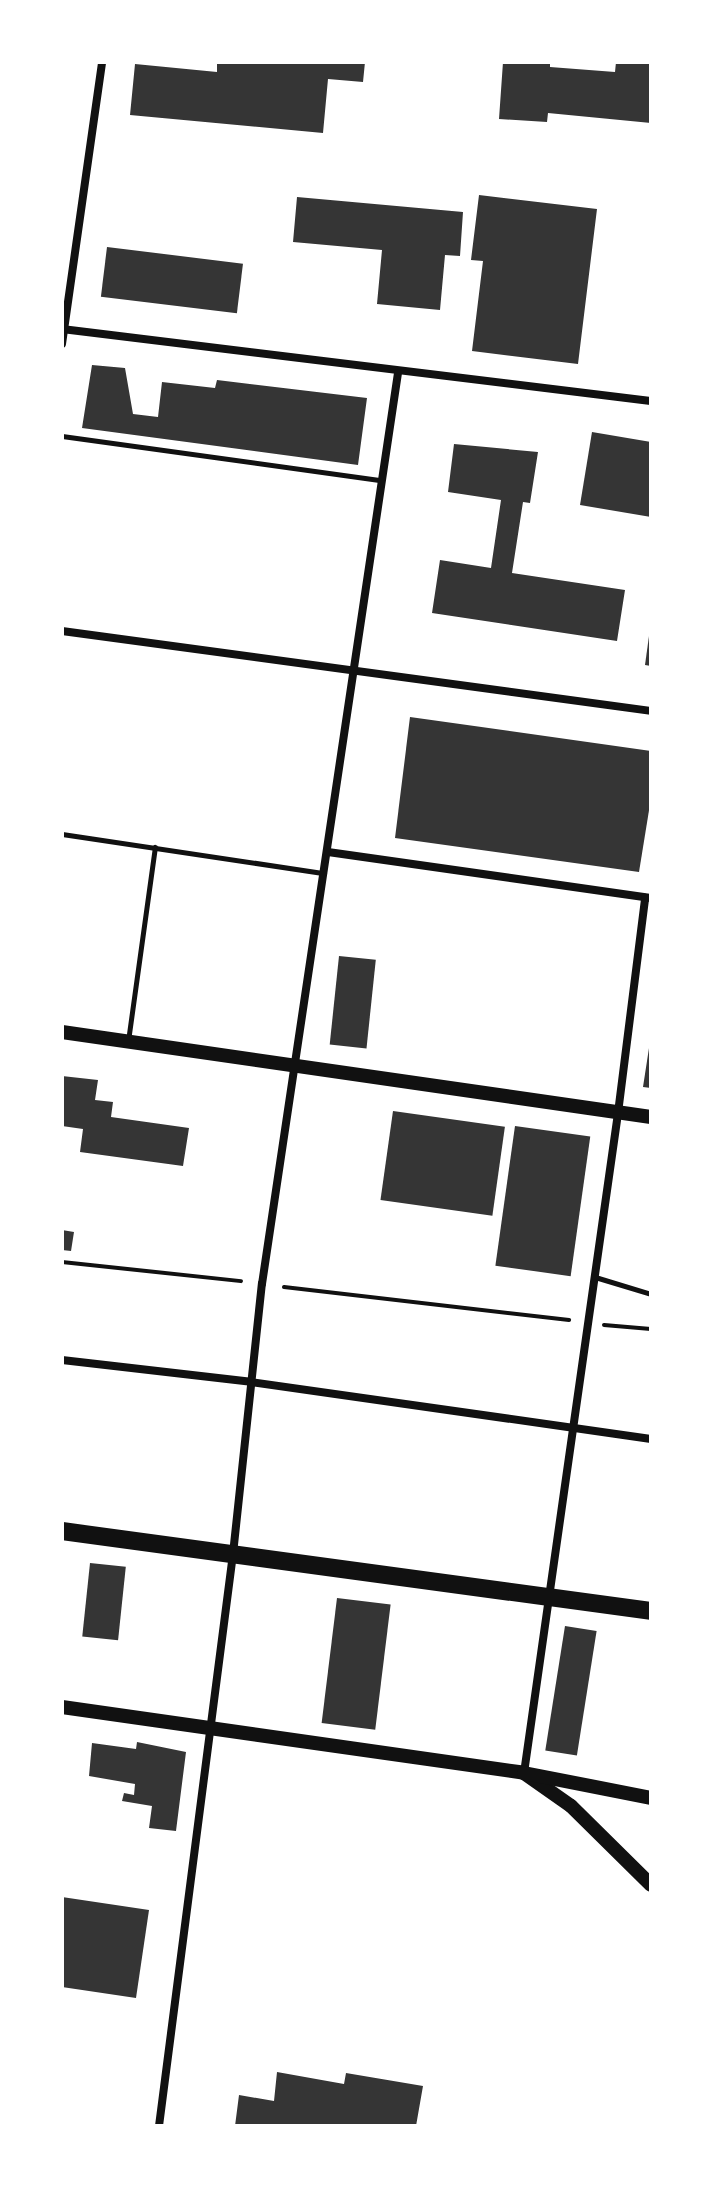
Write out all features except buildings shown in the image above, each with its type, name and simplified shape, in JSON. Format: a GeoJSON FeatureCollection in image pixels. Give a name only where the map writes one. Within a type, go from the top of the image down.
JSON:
{"type":"FeatureCollection","features":[{"type":"Feature","properties":{"kind":"highway"},"geometry":{"type":"LineString","coordinates":[[62,1531],[651,1611]]}},
{"type":"Feature","properties":{"kind":"main road"},"geometry":{"type":"LineString","coordinates":[[62,1032],[651,1117]]}},
{"type":"Feature","properties":{"kind":"main road"},"geometry":{"type":"LineString","coordinates":[[62,1707],[524,1773],[651,1798]]}},
{"type":"Feature","properties":{"kind":"main road"},"geometry":{"type":"LineString","coordinates":[[524,1773],[571,1806],[651,1885]]}},
{"type":"Feature","properties":{"kind":"street"},"geometry":{"type":"LineString","coordinates":[[62,344],[102,62]]}},
{"type":"Feature","properties":{"kind":"street"},"geometry":{"type":"LineString","coordinates":[[63,329],[398,373],[651,401]]}},
{"type":"Feature","properties":{"kind":"street"},"geometry":{"type":"LineString","coordinates":[[159,2126],[208,1727],[233,1554],[251,1382],[398,373]]}},
{"type":"Feature","properties":{"kind":"street"},"geometry":{"type":"LineString","coordinates":[[62,631],[651,711]]}},
{"type":"Feature","properties":{"kind":"street"},"geometry":{"type":"LineString","coordinates":[[328,852],[648,898],[524,1773]]}},
{"type":"Feature","properties":{"kind":"street"},"geometry":{"type":"LineString","coordinates":[[62,1360],[251,1382],[651,1439]]}},
{"type":"Feature","properties":{"kind":"lane"},"geometry":{"type":"LineString","coordinates":[[62,436],[382,480]]}},
{"type":"Feature","properties":{"kind":"lane"},"geometry":{"type":"LineString","coordinates":[[62,834],[325,873]]}},
{"type":"Feature","properties":{"kind":"lane"},"geometry":{"type":"LineString","coordinates":[[128,1042],[155,847]]}},
{"type":"Feature","properties":{"kind":"lane"},"geometry":{"type":"LineString","coordinates":[[595,1277],[651,1294]]}},
{"type":"Feature","properties":{"kind":"path"},"geometry":{"type":"LineString","coordinates":[[62,1262],[241,1281]]}},
{"type":"Feature","properties":{"kind":"path"},"geometry":{"type":"LineString","coordinates":[[284,1287],[569,1320]]}},
{"type":"Feature","properties":{"kind":"path"},"geometry":{"type":"LineString","coordinates":[[604,1325],[651,1329]]}}]}
